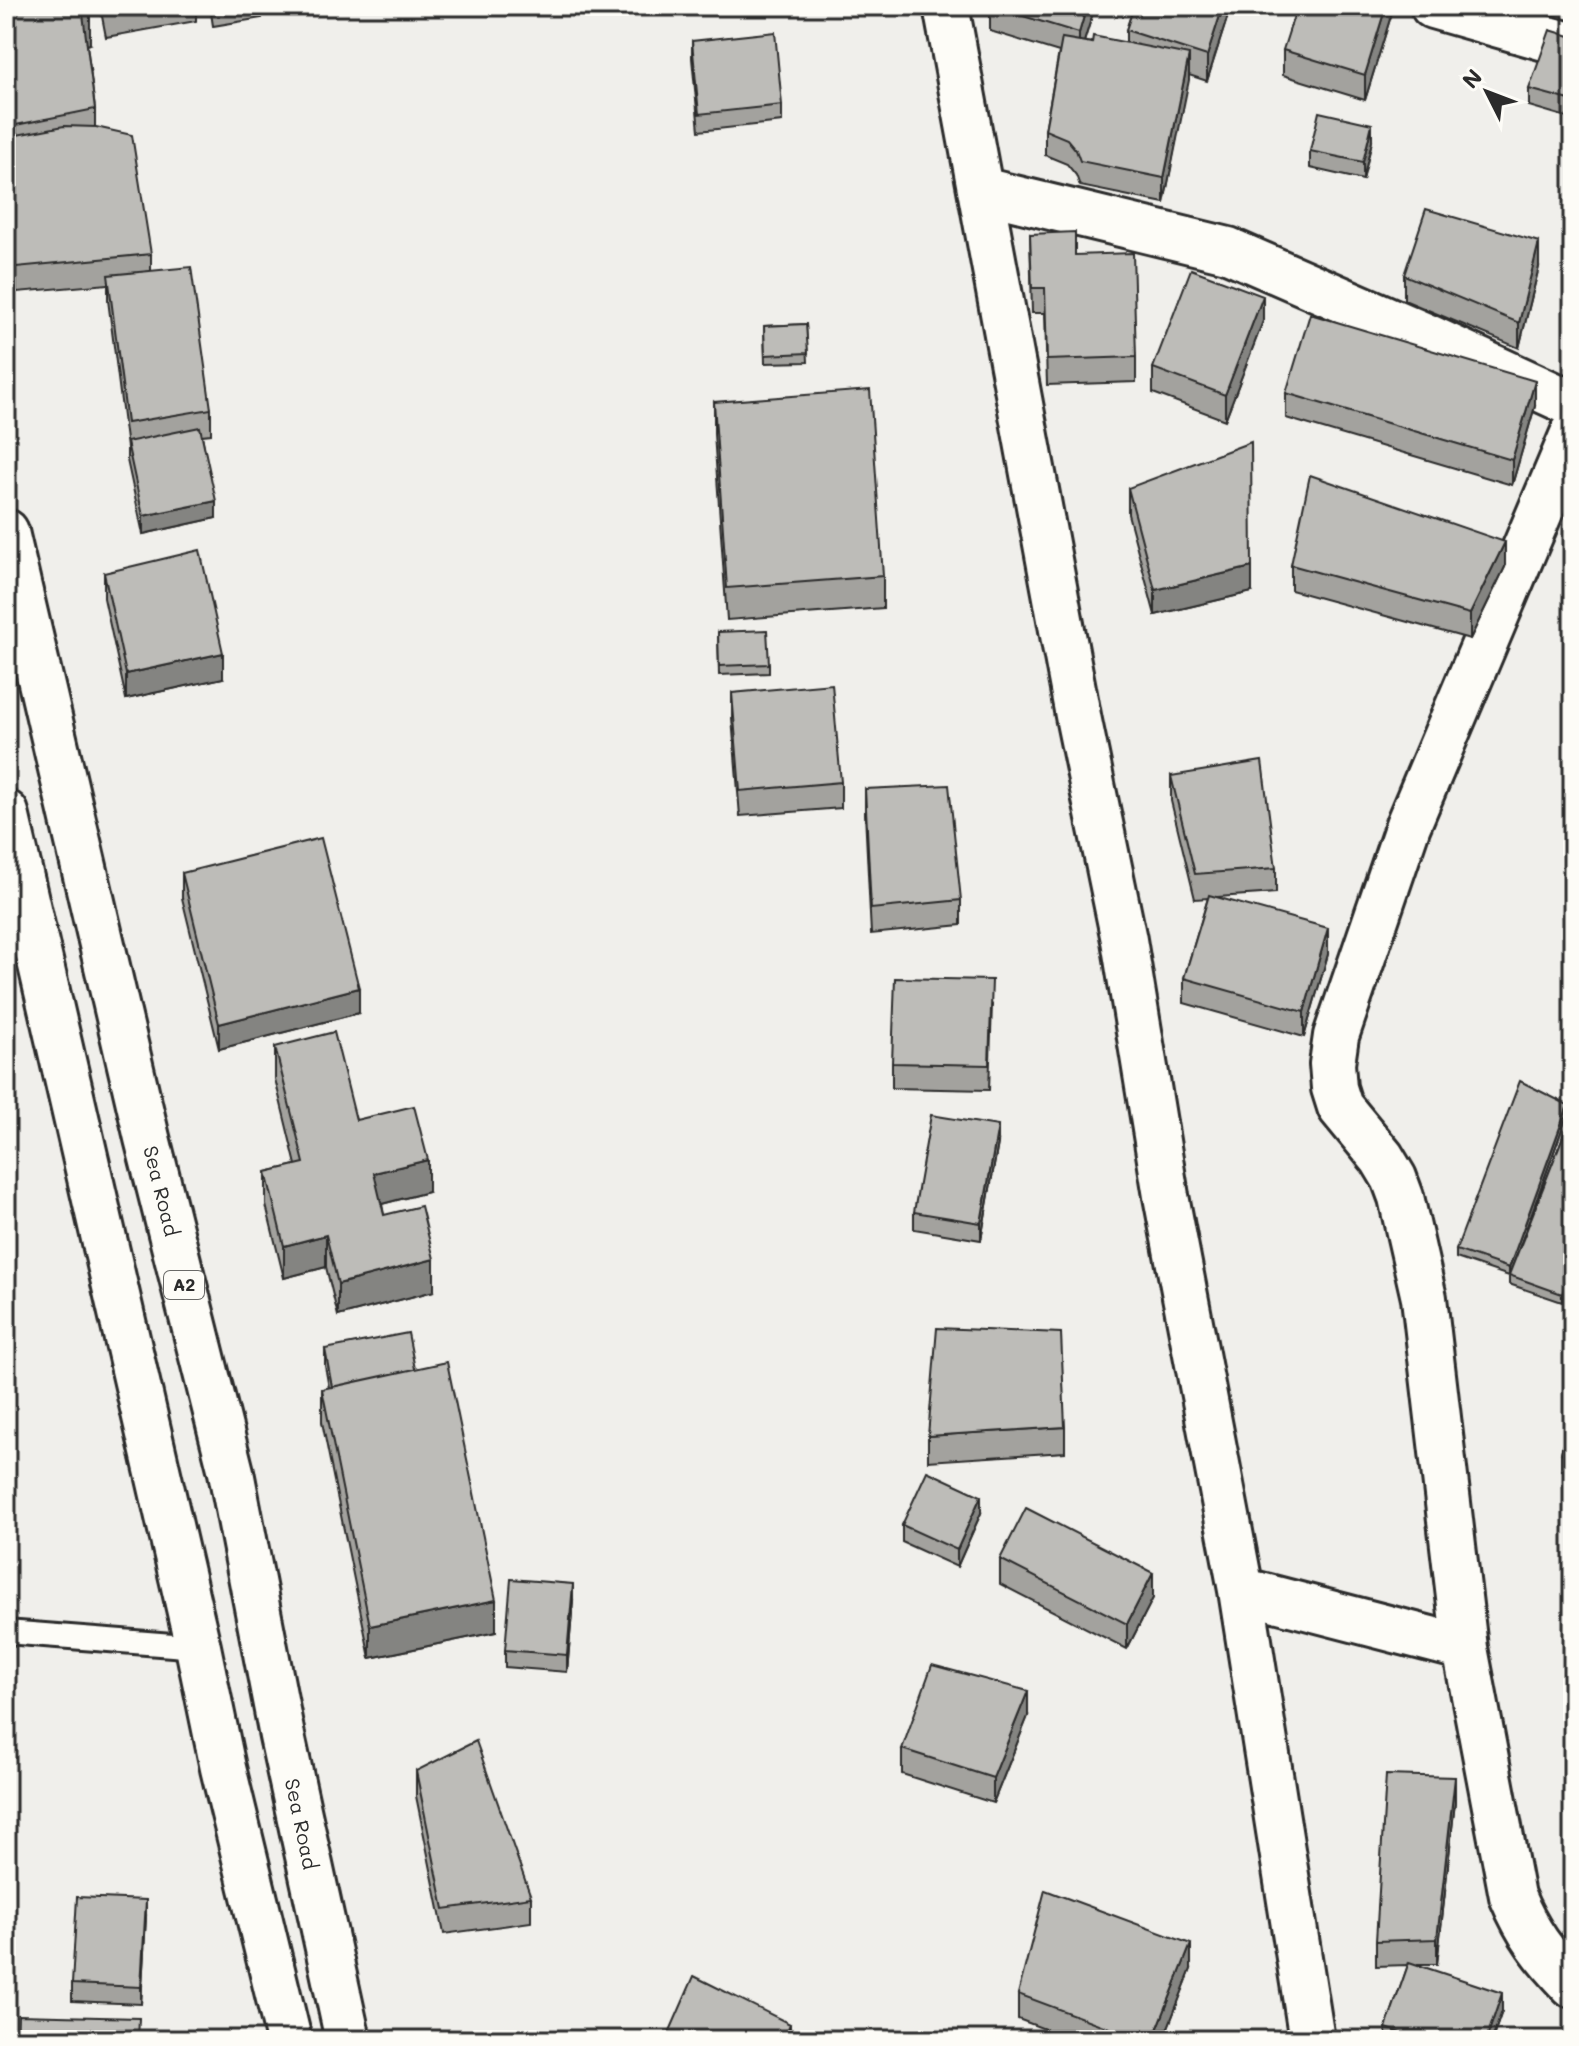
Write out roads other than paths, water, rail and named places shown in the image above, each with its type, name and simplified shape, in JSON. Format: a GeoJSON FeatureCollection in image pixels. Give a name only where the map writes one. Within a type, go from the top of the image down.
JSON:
{"type":"FeatureCollection","features":[{"type":"Feature","properties":{"kind":"main road"},"geometry":{"type":"LineString","coordinates":[[946,6],[1076,705],[1124,940],[1166,1196],[1241,1590],[1312,2040]]}},
{"type":"Feature","properties":{"kind":"main road"},"geometry":{"type":"LineString","coordinates":[[1433,6],[1573,46]]}},
{"type":"Feature","properties":{"kind":"main road"},"geometry":{"type":"LineString","coordinates":[[981,190],[1228,250],[1573,404]]}},
{"type":"Feature","properties":{"kind":"main road"},"geometry":{"type":"LineString","coordinates":[[1573,434],[1408,825],[1336,1036],[1332,1064],[1334,1088],[1340,1107],[1382,1158],[1401,1197],[1424,1298],[1465,1648],[1512,1896],[1526,1929],[1573,1985]]}},
{"type":"Feature","properties":{"kind":"main road","name":"Sea Road"},"geometry":{"type":"LineString","coordinates":[[6,532],[147,1138],[231,1472],[282,1736],[348,2040]]}},
{"type":"Feature","properties":{"kind":"main road"},"geometry":{"type":"LineString","coordinates":[[6,813],[198,1647],[223,1768],[289,2040]]}},
{"type":"Feature","properties":{"kind":"main road"},"geometry":{"type":"LineString","coordinates":[[1241,1590],[1465,1648]]}},
{"type":"Feature","properties":{"kind":"lane"},"geometry":{"type":"LineString","coordinates":[[6,1632],[198,1647]]}}]}
